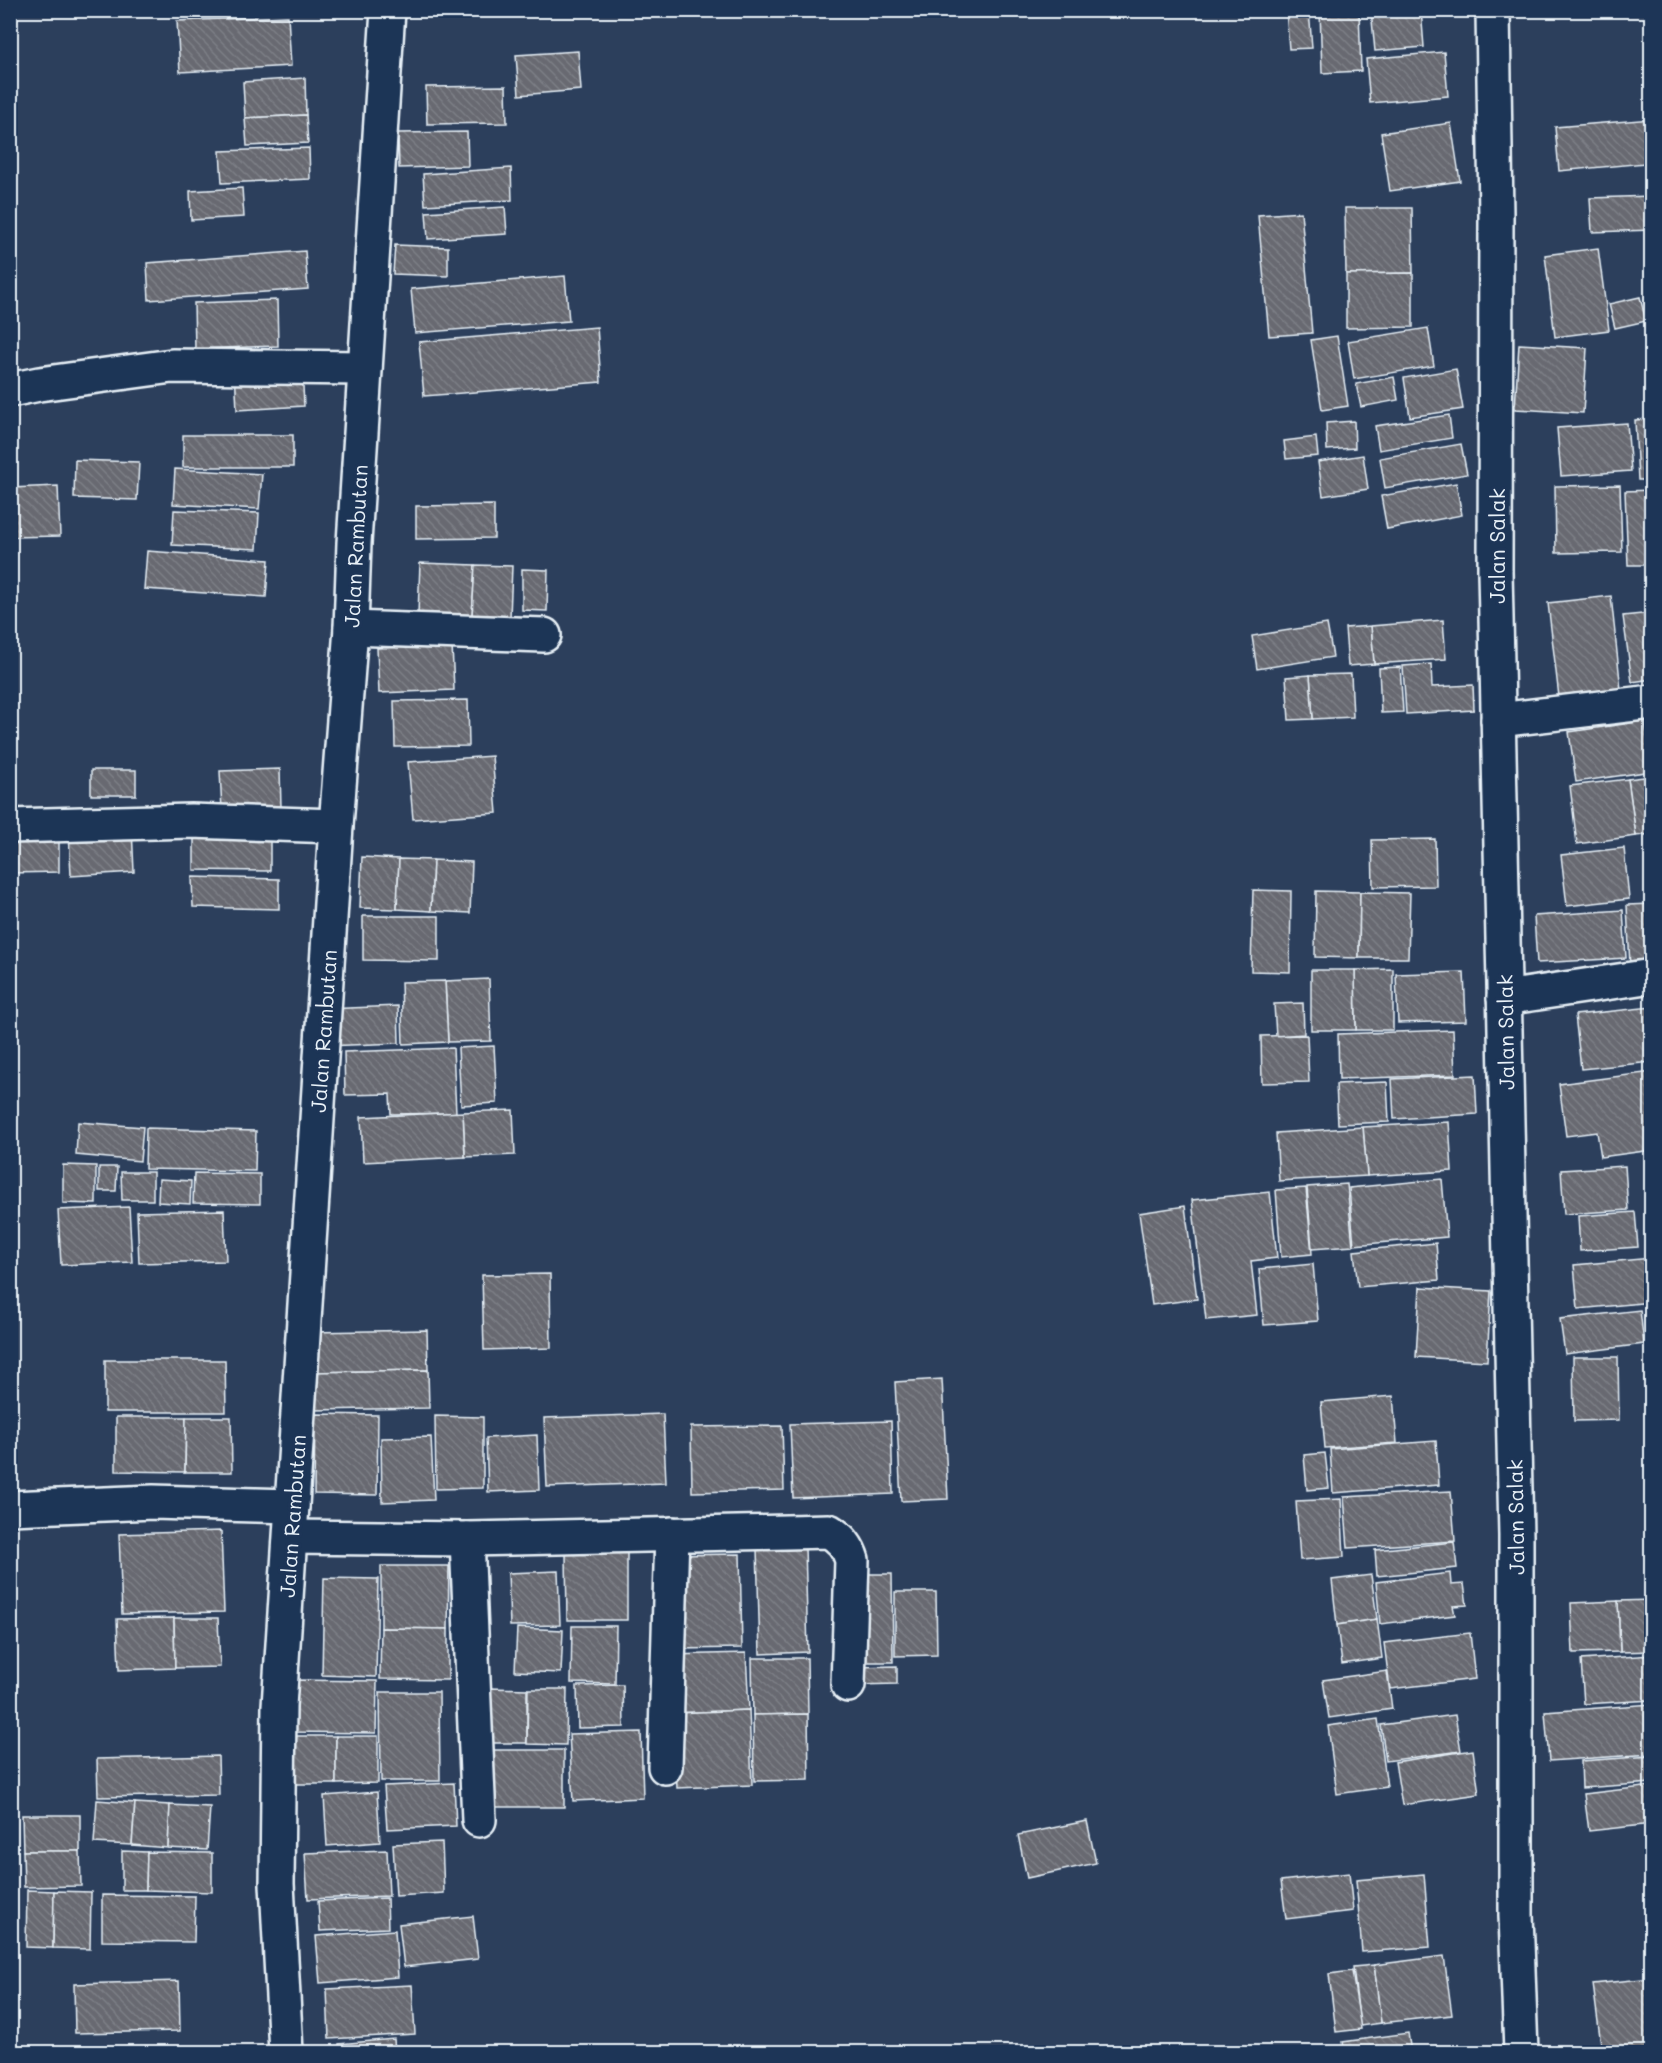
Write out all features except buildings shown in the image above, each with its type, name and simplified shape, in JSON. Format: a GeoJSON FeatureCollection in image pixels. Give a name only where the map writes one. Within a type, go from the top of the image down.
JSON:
{"type":"FeatureCollection","features":[{"type":"Feature","properties":{"kind":"street","name":"Jalan Rambutan"},"geometry":{"type":"LineString","coordinates":[[286,2052],[278,1884],[279,1730],[336,826],[351,628],[388,10]]}},
{"type":"Feature","properties":{"kind":"street","name":"Jalan Salak"},"geometry":{"type":"LineString","coordinates":[[1493,10],[1496,218],[1495,571],[1516,1524],[1516,1915],[1521,2052]]}},
{"type":"Feature","properties":{"kind":"street"},"geometry":{"type":"LineString","coordinates":[[10,390],[172,366],[365,368]]}},
{"type":"Feature","properties":{"kind":"street"},"geometry":{"type":"LineString","coordinates":[[351,628],[544,635]]}},
{"type":"Feature","properties":{"kind":"street"},"geometry":{"type":"LineString","coordinates":[[1498,720],[1652,702]]}},
{"type":"Feature","properties":{"kind":"street"},"geometry":{"type":"LineString","coordinates":[[10,826],[192,821],[336,826]]}},
{"type":"Feature","properties":{"kind":"street"},"geometry":{"type":"LineString","coordinates":[[1504,998],[1652,976]]}},
{"type":"Feature","properties":{"kind":"street"},"geometry":{"type":"LineString","coordinates":[[10,1508],[153,1502],[292,1522],[467,1539],[829,1531],[838,1536],[849,1550],[852,1560],[848,1685]]}},
{"type":"Feature","properties":{"kind":"street"},"geometry":{"type":"LineString","coordinates":[[665,1767],[672,1534]]}},
{"type":"Feature","properties":{"kind":"street"},"geometry":{"type":"LineString","coordinates":[[467,1539],[479,1820]]}}]}
